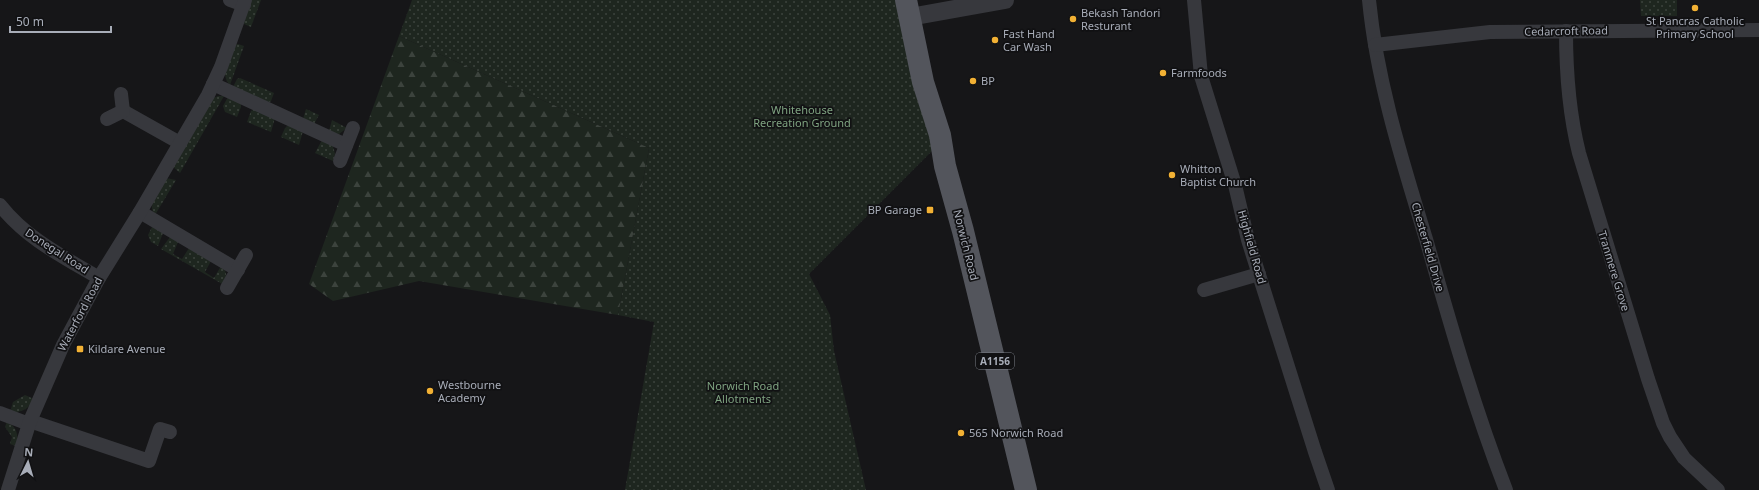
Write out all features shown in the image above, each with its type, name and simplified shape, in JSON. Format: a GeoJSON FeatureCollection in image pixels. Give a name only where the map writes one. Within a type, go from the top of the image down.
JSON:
{"type":"FeatureCollection","features":[{"type":"Feature","properties":{"kind":"main road","name":"Norwich Road"},"geometry":{"type":"LineString","coordinates":[[908,9],[923,82],[940,136],[945,166],[965,239],[1026,490]]}},
{"type":"Feature","properties":{"kind":"street"},"geometry":{"type":"LineString","coordinates":[[230,0],[244,2]]}},
{"type":"Feature","properties":{"kind":"street"},"geometry":{"type":"LineString","coordinates":[[908,9],[1005,0]]}},
{"type":"Feature","properties":{"kind":"street","name":"Highfield Road"},"geometry":{"type":"LineString","coordinates":[[1194,0],[1201,76],[1235,185],[1248,240],[1328,490]]}},
{"type":"Feature","properties":{"kind":"street","name":"Chesterfield Drive"},"geometry":{"type":"LineString","coordinates":[[1369,0],[1374,45],[1395,134],[1483,427],[1506,490]]}},
{"type":"Feature","properties":{"kind":"street","name":"Waterford Road"},"geometry":{"type":"LineString","coordinates":[[8,490],[29,422],[63,345],[99,278],[180,144],[213,84],[221,67],[244,2]]}},
{"type":"Feature","properties":{"kind":"street","name":"Cedarcroft Road"},"geometry":{"type":"LineString","coordinates":[[1374,45],[1490,32],[1759,30]]}},
{"type":"Feature","properties":{"kind":"street","name":"Tranmere Grove"},"geometry":{"type":"LineString","coordinates":[[1566,31],[1567,84],[1573,130],[1578,154],[1648,380],[1663,423],[1677,449],[1695,470],[1718,490]]}},
{"type":"Feature","properties":{"kind":"street"},"geometry":{"type":"LineString","coordinates":[[213,84],[346,145]]}},
{"type":"Feature","properties":{"kind":"street"},"geometry":{"type":"LineString","coordinates":[[121,94],[123,111]]}},
{"type":"Feature","properties":{"kind":"street"},"geometry":{"type":"LineString","coordinates":[[123,111],[180,144]]}},
{"type":"Feature","properties":{"kind":"street"},"geometry":{"type":"LineString","coordinates":[[107,119],[123,111]]}},
{"type":"Feature","properties":{"kind":"street"},"geometry":{"type":"LineString","coordinates":[[340,161],[354,128]]}},
{"type":"Feature","properties":{"kind":"street","name":"Donegal Road"},"geometry":{"type":"LineString","coordinates":[[0,205],[30,236],[99,278]]}},
{"type":"Feature","properties":{"kind":"street"},"geometry":{"type":"LineString","coordinates":[[140,212],[238,270]]}},
{"type":"Feature","properties":{"kind":"street"},"geometry":{"type":"LineString","coordinates":[[227,288],[246,255]]}},
{"type":"Feature","properties":{"kind":"street"},"geometry":{"type":"LineString","coordinates":[[1204,290],[1259,274]]}},
{"type":"Feature","properties":{"kind":"street"},"geometry":{"type":"LineString","coordinates":[[0,413],[148,461],[160,429],[170,432]]}},
{"type":"Feature","properties":{"kind":"green space"},"geometry":{"type":"Polygon","coordinates":[[[250,0],[261,0],[251,27],[242,22],[250,0]]]}},
{"type":"Feature","properties":{"kind":"green space"},"geometry":{"type":"Polygon","coordinates":[[[412,0],[906,0],[941,142],[809,274],[830,315],[834,351],[866,490],[625,490],[654,322],[618,315],[649,148],[399,36],[412,0]]]}},
{"type":"Feature","properties":{"kind":"green space"},"geometry":{"type":"Polygon","coordinates":[[[1640,0],[1677,0],[1677,16],[1641,16],[1640,0]]]}},
{"type":"Feature","properties":{"kind":"green space"},"geometry":{"type":"Polygon","coordinates":[[[399,36],[649,148],[618,315],[419,281],[333,301],[309,284],[399,36]]]}},
{"type":"Feature","properties":{"kind":"green space"},"geometry":{"type":"Polygon","coordinates":[[[238,44],[244,46],[230,85],[225,76],[225,71],[234,45],[238,44]]]}},
{"type":"Feature","properties":{"kind":"green space"},"geometry":{"type":"Polygon","coordinates":[[[240,78],[274,93],[271,101],[268,103],[233,87],[237,79],[240,78]]]}},
{"type":"Feature","properties":{"kind":"green space"},"geometry":{"type":"Polygon","coordinates":[[[218,96],[224,96],[180,173],[172,166],[211,99],[218,96]]]}},
{"type":"Feature","properties":{"kind":"green space"},"geometry":{"type":"Polygon","coordinates":[[[228,97],[241,103],[237,117],[225,112],[223,106],[228,97]]]}},
{"type":"Feature","properties":{"kind":"green space"},"geometry":{"type":"Polygon","coordinates":[[[255,109],[275,118],[271,132],[247,122],[251,111],[255,109]]]}},
{"type":"Feature","properties":{"kind":"green space"},"geometry":{"type":"Polygon","coordinates":[[[306,109],[319,115],[314,124],[303,119],[306,109]]]}},
{"type":"Feature","properties":{"kind":"green space"},"geometry":{"type":"Polygon","coordinates":[[[332,120],[347,128],[339,134],[329,131],[332,120]]]}},
{"type":"Feature","properties":{"kind":"green space"},"geometry":{"type":"Polygon","coordinates":[[[289,125],[303,131],[299,145],[281,137],[285,128],[289,125]]]}},
{"type":"Feature","properties":{"kind":"green space"},"geometry":{"type":"Polygon","coordinates":[[[322,140],[333,146],[335,154],[333,161],[315,153],[322,140]]]}},
{"type":"Feature","properties":{"kind":"green space"},"geometry":{"type":"Polygon","coordinates":[[[165,178],[176,180],[155,215],[152,206],[153,201],[165,178]]]}},
{"type":"Feature","properties":{"kind":"green space"},"geometry":{"type":"Polygon","coordinates":[[[152,227],[163,233],[158,246],[151,242],[148,235],[152,227]]]}},
{"type":"Feature","properties":{"kind":"green space"},"geometry":{"type":"Polygon","coordinates":[[[170,237],[178,242],[173,254],[182,259],[189,248],[211,261],[205,272],[214,278],[221,266],[225,270],[226,275],[224,285],[161,249],[170,237]]]}},
{"type":"Feature","properties":{"kind":"green space"},"geometry":{"type":"Polygon","coordinates":[[[25,395],[34,399],[30,405],[25,410],[10,412],[13,402],[25,395]]]}},
{"type":"Feature","properties":{"kind":"green space"},"geometry":{"type":"Polygon","coordinates":[[[7,421],[15,429],[17,435],[16,446],[10,444],[12,437],[5,427],[7,421]]]}},
{"type":"Feature","properties":{"kind":"place","name":"St Pancras Catholic Primary School"},"geometry":{"type":"Point","coordinates":[1695,8]}},
{"type":"Feature","properties":{"kind":"place","name":"Bekash Tandori Resturant"},"geometry":{"type":"Point","coordinates":[1073,19]}},
{"type":"Feature","properties":{"kind":"place","name":"Fast Hand Car Wash"},"geometry":{"type":"Point","coordinates":[995,40]}},
{"type":"Feature","properties":{"kind":"place","name":"Farmfoods"},"geometry":{"type":"Point","coordinates":[1163,73]}},
{"type":"Feature","properties":{"kind":"place","name":"BP"},"geometry":{"type":"Point","coordinates":[973,81]}},
{"type":"Feature","properties":{"kind":"place","name":"Whitton Baptist Church"},"geometry":{"type":"Point","coordinates":[1172,175]}},
{"type":"Feature","properties":{"kind":"place","name":"BP Garage"},"geometry":{"type":"Point","coordinates":[930,210]}},
{"type":"Feature","properties":{"kind":"place","name":"Kildare Avenue"},"geometry":{"type":"Point","coordinates":[80,349]}},
{"type":"Feature","properties":{"kind":"place","name":"Westbourne Academy"},"geometry":{"type":"Point","coordinates":[430,391]}},
{"type":"Feature","properties":{"kind":"place","name":"565 Norwich Road"},"geometry":{"type":"Point","coordinates":[961,433]}},
{"type":"Feature","properties":{"kind":"park label","name":"Whitehouse Recreation Ground"},"geometry":{"type":"Point","coordinates":[802,116]}},
{"type":"Feature","properties":{"kind":"park label","name":"Norwich Road Allotments"},"geometry":{"type":"Point","coordinates":[743,392]}}]}
